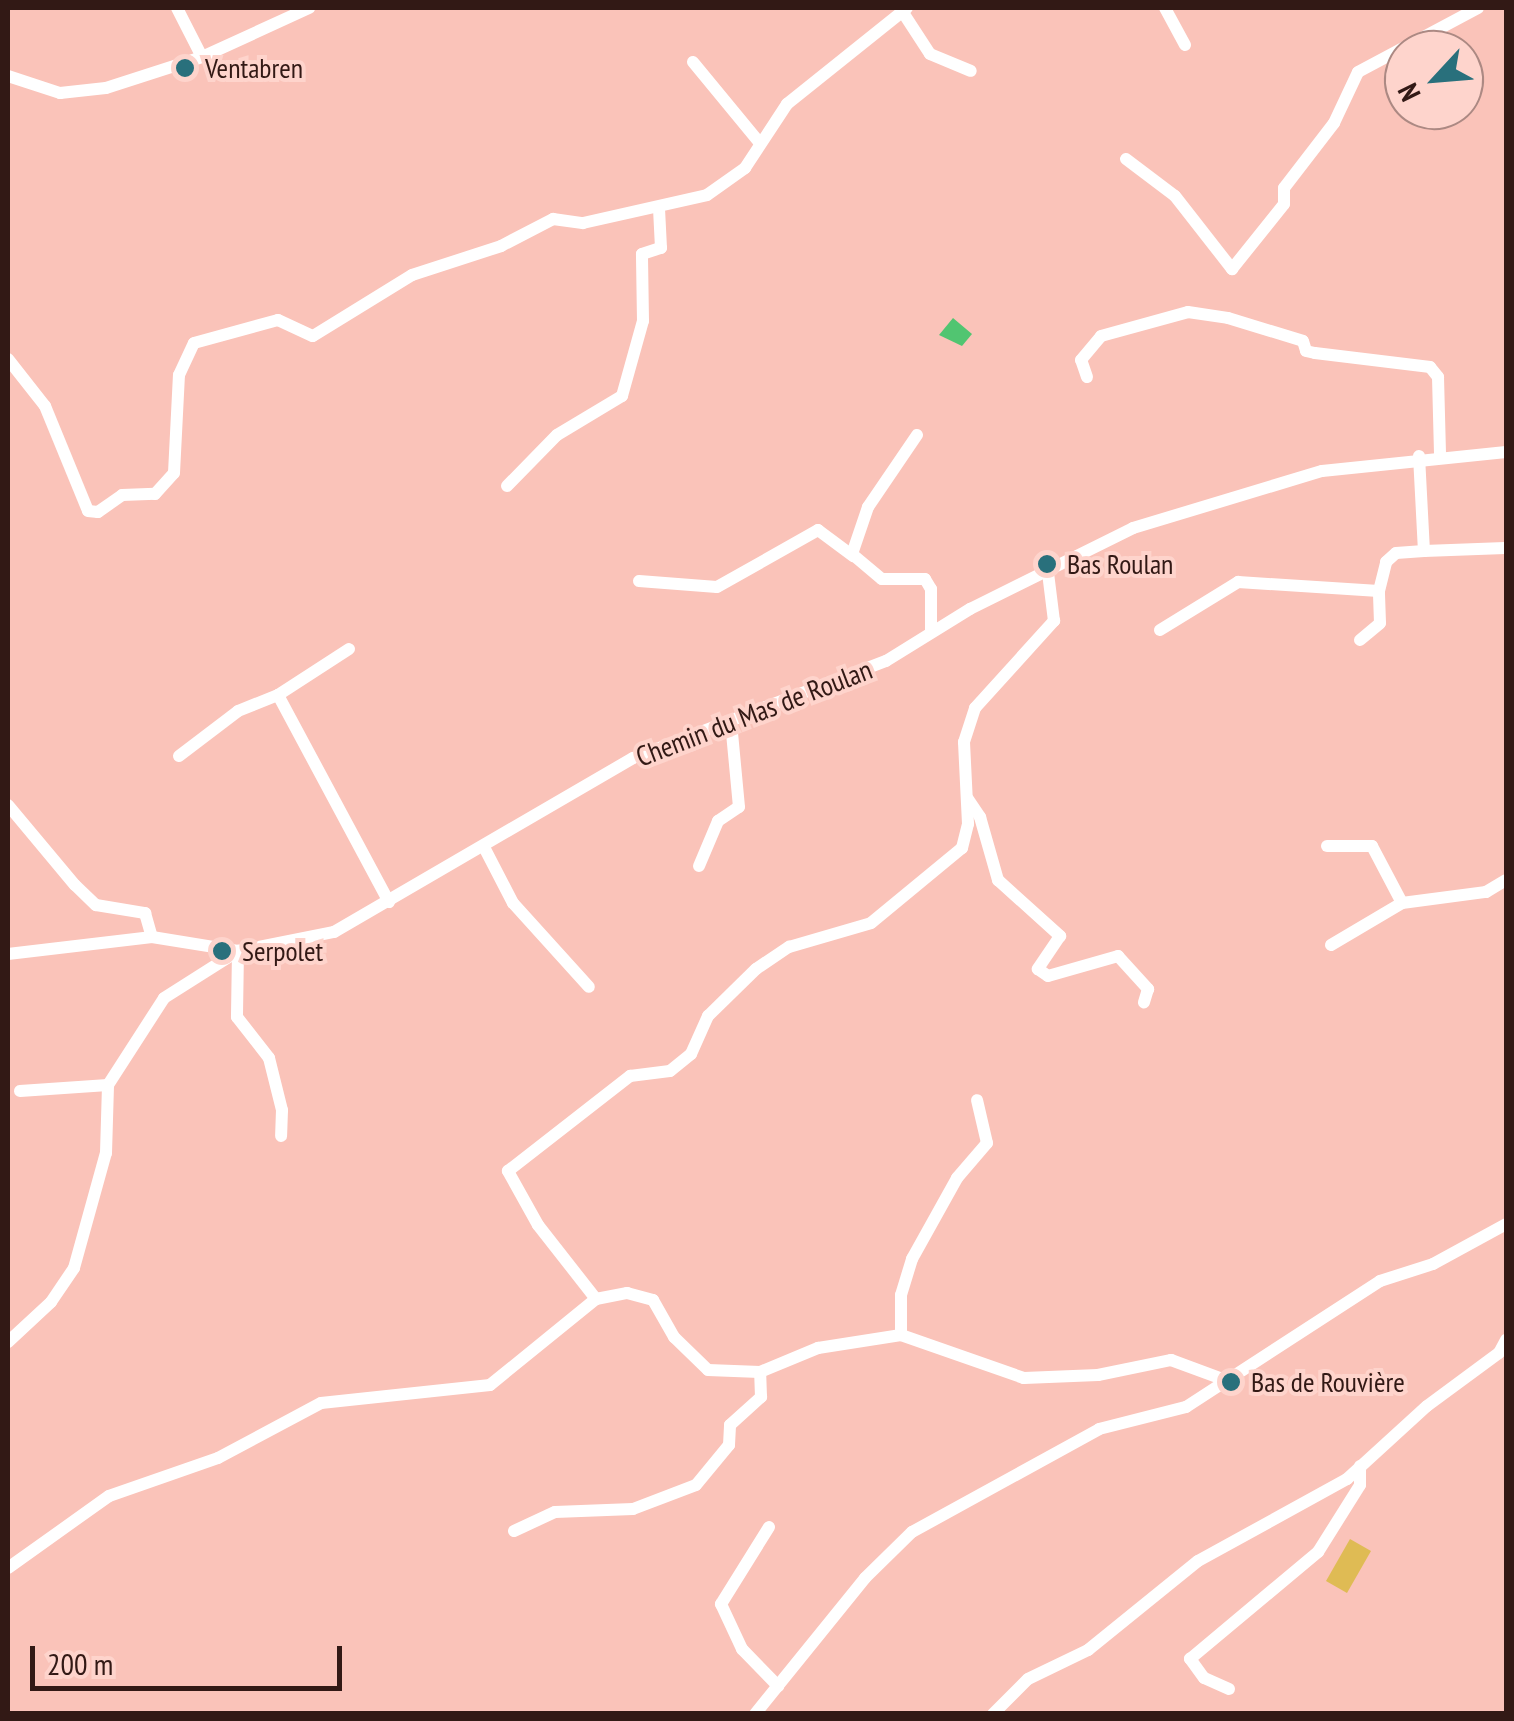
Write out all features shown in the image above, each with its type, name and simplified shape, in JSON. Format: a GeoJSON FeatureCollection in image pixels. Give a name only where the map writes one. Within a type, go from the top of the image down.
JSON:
{"type":"FeatureCollection","features":[{"type":"Feature","properties":{"kind":"street"},"geometry":{"type":"LineString","coordinates":[[177,8],[202,57]]}},
{"type":"Feature","properties":{"kind":"street"},"geometry":{"type":"LineString","coordinates":[[8,76],[41,90],[75,92],[202,57],[279,12],[309,8]]}},
{"type":"Feature","properties":{"kind":"street"},"geometry":{"type":"LineString","coordinates":[[1165,8],[1185,45]]}},
{"type":"Feature","properties":{"kind":"street"},"geometry":{"type":"LineString","coordinates":[[1126,158],[1174,196],[1232,269],[1284,204],[1284,188],[1334,123],[1358,72],[1478,8]]}},
{"type":"Feature","properties":{"kind":"street"},"geometry":{"type":"LineString","coordinates":[[8,359],[45,406],[84,504],[98,512],[122,494],[164,490],[174,474],[178,375],[194,342],[278,320],[313,336],[412,275],[501,246],[553,220],[583,223],[685,204],[726,184],[787,104],[905,9],[930,54],[971,71]]}},
{"type":"Feature","properties":{"kind":"street"},"geometry":{"type":"LineString","coordinates":[[694,62],[760,142]]}},
{"type":"Feature","properties":{"kind":"street"},"geometry":{"type":"LineString","coordinates":[[507,486],[557,434],[622,396],[643,321],[642,254],[662,248],[658,208]]}},
{"type":"Feature","properties":{"kind":"street"},"geometry":{"type":"LineString","coordinates":[[1088,378],[1081,360],[1101,336],[1188,312],[1228,318],[1303,341],[1306,351],[1430,366],[1438,377],[1440,454]]}},
{"type":"Feature","properties":{"kind":"street"},"geometry":{"type":"LineString","coordinates":[[853,556],[862,519],[917,435]]}},
{"type":"Feature","properties":{"kind":"street","name":"Chemin du Mas de Roulan"},"geometry":{"type":"LineString","coordinates":[[8,954],[26,956],[152,936],[238,950],[334,932],[484,849],[634,758],[731,724],[886,661],[931,630],[1133,528],[1256,486],[1419,456],[1506,452]]}},
{"type":"Feature","properties":{"kind":"street"},"geometry":{"type":"LineString","coordinates":[[1419,456],[1424,551]]}},
{"type":"Feature","properties":{"kind":"street"},"geometry":{"type":"LineString","coordinates":[[639,581],[718,586],[818,530],[882,579],[925,579],[931,589],[931,630]]}},
{"type":"Feature","properties":{"kind":"street"},"geometry":{"type":"LineString","coordinates":[[1360,640],[1380,623],[1379,591],[1386,562],[1396,554],[1505,548]]}},
{"type":"Feature","properties":{"kind":"street"},"geometry":{"type":"LineString","coordinates":[[596,1299],[538,1225],[508,1171],[630,1076],[659,1075],[690,1054],[708,1016],[789,947],[858,928],[890,910],[962,848],[964,742],[975,708],[1054,621],[1048,573]]}},
{"type":"Feature","properties":{"kind":"street"},"geometry":{"type":"LineString","coordinates":[[1160,630],[1238,582],[1379,591]]}},
{"type":"Feature","properties":{"kind":"street"},"geometry":{"type":"LineString","coordinates":[[179,756],[238,711],[278,695],[348,649]]}},
{"type":"Feature","properties":{"kind":"street"},"geometry":{"type":"LineString","coordinates":[[278,695],[388,902]]}},
{"type":"Feature","properties":{"kind":"street"},"geometry":{"type":"LineString","coordinates":[[700,866],[718,821],[739,807],[731,724]]}},
{"type":"Feature","properties":{"kind":"street"},"geometry":{"type":"LineString","coordinates":[[965,795],[980,817],[998,880],[1060,936],[1038,968],[1048,976],[1118,956],[1148,990],[1144,1002]]}},
{"type":"Feature","properties":{"kind":"street"},"geometry":{"type":"LineString","coordinates":[[8,805],[75,886],[96,904],[145,914],[152,936]]}},
{"type":"Feature","properties":{"kind":"street"},"geometry":{"type":"LineString","coordinates":[[1327,846],[1372,846],[1402,903]]}},
{"type":"Feature","properties":{"kind":"street"},"geometry":{"type":"LineString","coordinates":[[484,849],[513,903],[589,987]]}},
{"type":"Feature","properties":{"kind":"street"},"geometry":{"type":"LineString","coordinates":[[1331,946],[1402,903],[1486,892],[1506,880]]}},
{"type":"Feature","properties":{"kind":"street"},"geometry":{"type":"LineString","coordinates":[[8,941],[26,956]]}},
{"type":"Feature","properties":{"kind":"street"},"geometry":{"type":"LineString","coordinates":[[8,1342],[51,1302],[74,1268],[106,1153],[108,1085],[164,998],[238,950]]}},
{"type":"Feature","properties":{"kind":"street"},"geometry":{"type":"LineString","coordinates":[[238,950],[238,1017],[269,1058],[282,1110],[281,1136]]}},
{"type":"Feature","properties":{"kind":"street"},"geometry":{"type":"LineString","coordinates":[[20,1091],[108,1085]]}},
{"type":"Feature","properties":{"kind":"street"},"geometry":{"type":"LineString","coordinates":[[901,1335],[902,1295],[912,1258],[957,1178],[987,1143],[977,1100]]}},
{"type":"Feature","properties":{"kind":"street"},"geometry":{"type":"LineString","coordinates":[[754,1714],[864,1578],[912,1532],[1099,1428],[1186,1407],[1380,1281],[1433,1264],[1506,1224]]}},
{"type":"Feature","properties":{"kind":"street"},"geometry":{"type":"LineString","coordinates":[[8,1568],[109,1496],[218,1458],[321,1403],[490,1385],[596,1299],[643,1294],[708,1370],[760,1372],[818,1348],[901,1335],[1024,1378],[1098,1375],[1171,1360],[1228,1381]]}},
{"type":"Feature","properties":{"kind":"street"},"geometry":{"type":"LineString","coordinates":[[993,1714],[1028,1679],[1088,1650],[1198,1561],[1360,1466],[1427,1406],[1499,1354],[1506,1340]]}},
{"type":"Feature","properties":{"kind":"street"},"geometry":{"type":"LineString","coordinates":[[514,1531],[545,1514],[633,1509],[696,1485],[729,1446],[730,1426],[760,1397],[760,1372]]}},
{"type":"Feature","properties":{"kind":"street"},"geometry":{"type":"LineString","coordinates":[[1229,1688],[1204,1678],[1190,1658],[1318,1552],[1360,1485],[1360,1466]]}},
{"type":"Feature","properties":{"kind":"street"},"geometry":{"type":"LineString","coordinates":[[770,1528],[721,1604],[742,1650],[778,1686]]}},
{"type":"Feature","properties":{"kind":"shaded area"},"geometry":{"type":"Polygon","coordinates":[[[953,318],[972,334],[962,346],[939,335],[953,318]]]}},
{"type":"Feature","properties":{"kind":"shaded area"},"geometry":{"type":"Polygon","coordinates":[[[1350,1539],[1371,1551],[1347,1593],[1326,1581],[1350,1539]]]}},
{"type":"Feature","properties":{"kind":"place","name":"Ventabren"},"geometry":{"type":"Point","coordinates":[185,68]}},
{"type":"Feature","properties":{"kind":"place","name":"Bas Roulan"},"geometry":{"type":"Point","coordinates":[1047,564]}},
{"type":"Feature","properties":{"kind":"place","name":"Serpolet"},"geometry":{"type":"Point","coordinates":[222,951]}},
{"type":"Feature","properties":{"kind":"place","name":"Bas de Rouvière"},"geometry":{"type":"Point","coordinates":[1231,1382]}}]}
